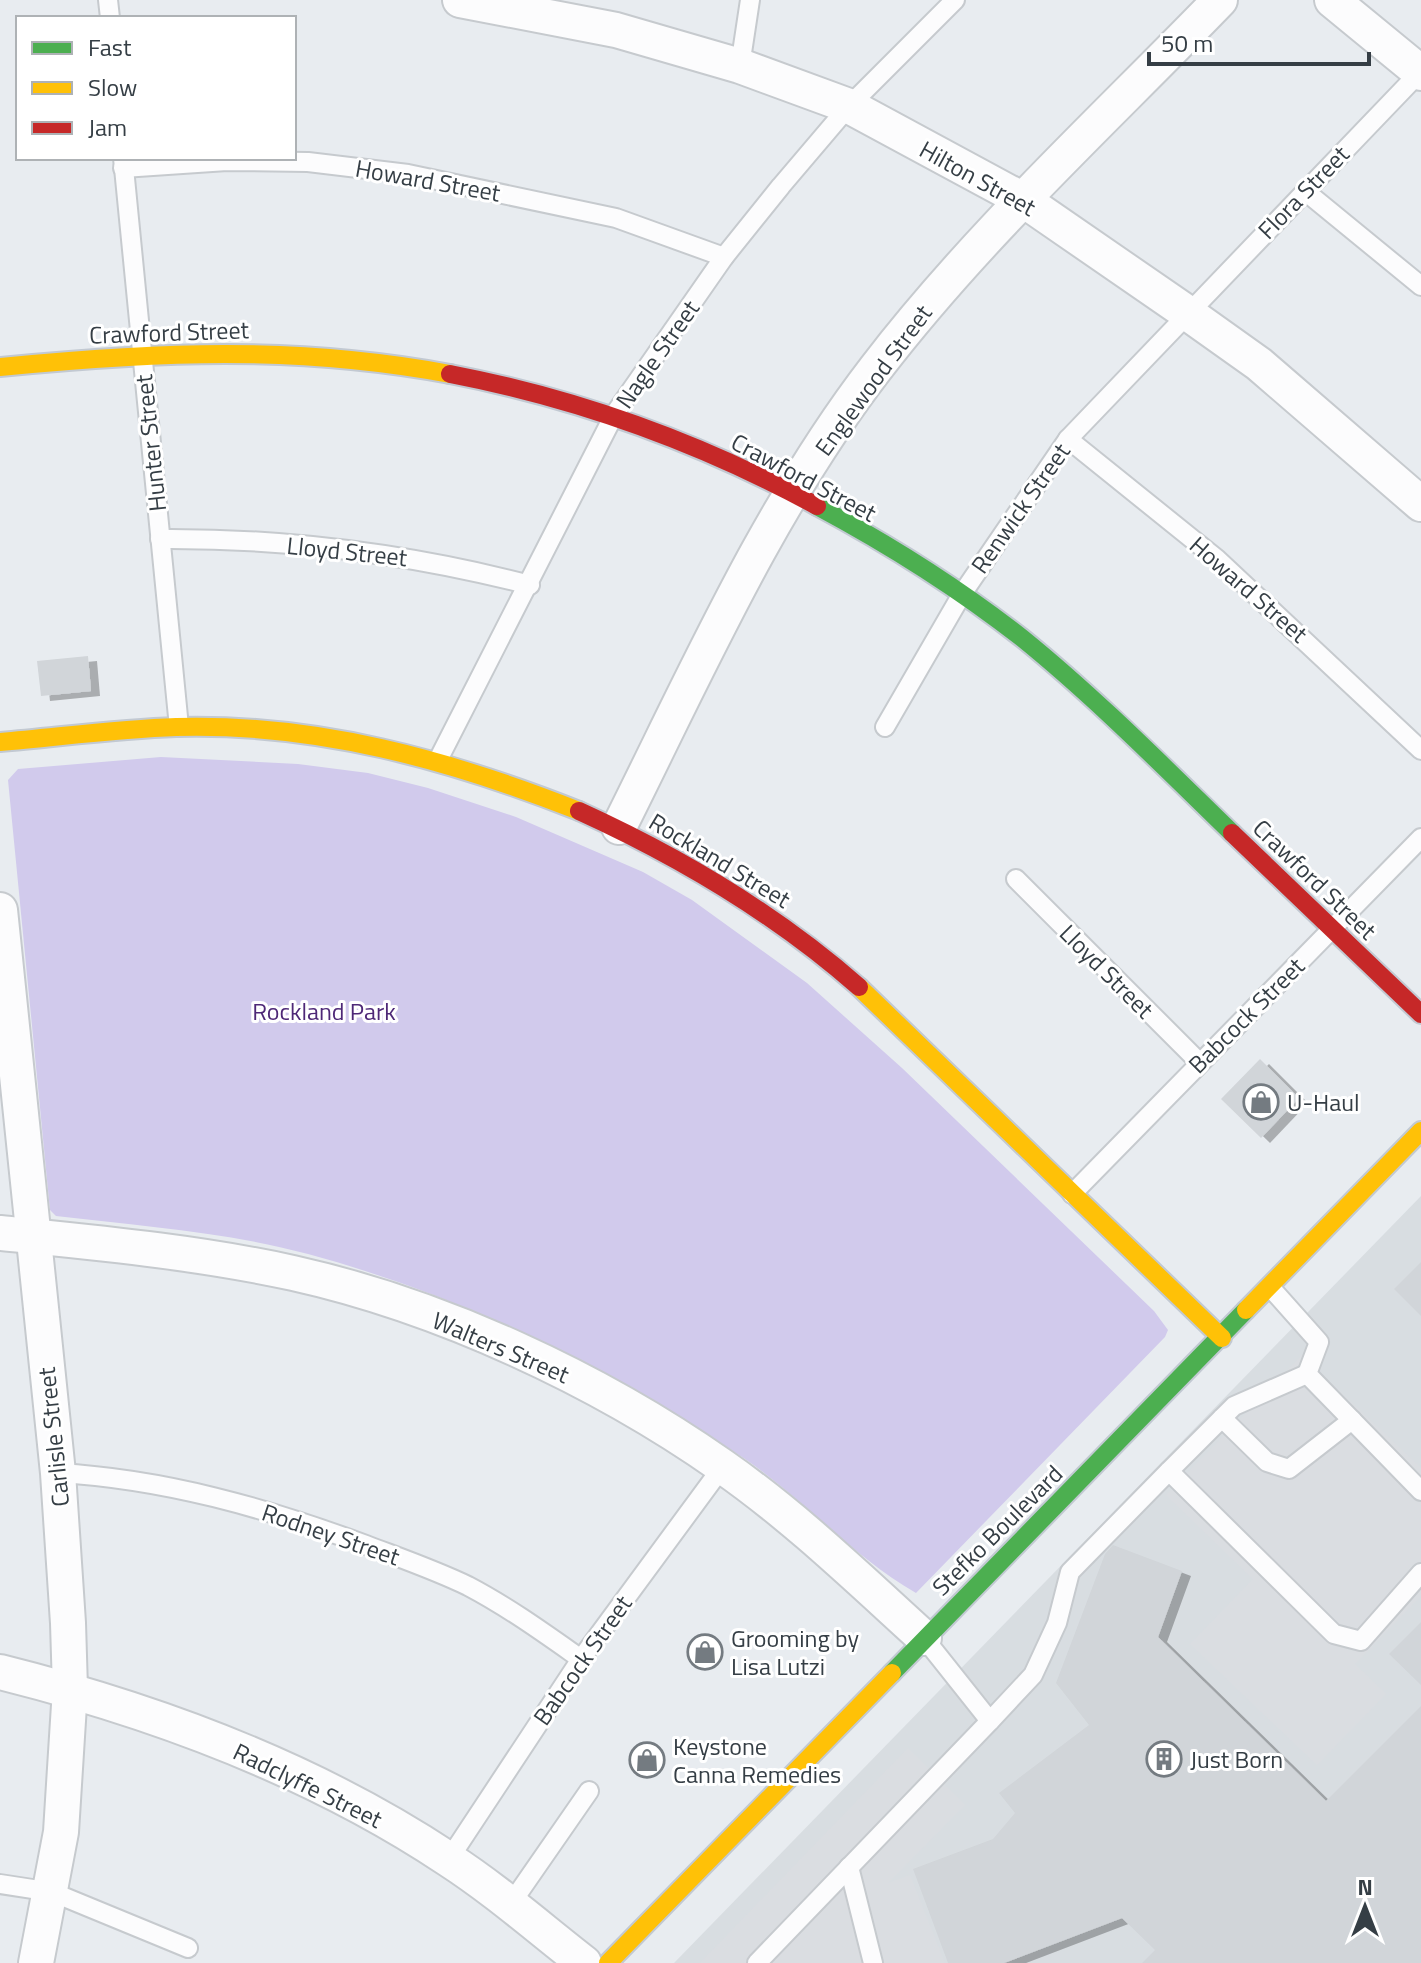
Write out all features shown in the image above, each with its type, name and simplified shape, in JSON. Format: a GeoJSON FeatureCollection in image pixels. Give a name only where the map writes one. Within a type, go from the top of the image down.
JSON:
{"type":"FeatureCollection","features":[{"type":"Feature","properties":{"kind":"street","name":"Hilton Street"},"geometry":{"type":"LineString","coordinates":[[460,0],[551,9],[740,66],[849,106],[1025,201],[1186,312],[1271,374],[1421,504]]}},
{"type":"Feature","properties":{"kind":"street","name":"Englewood Street"},"geometry":{"type":"LineString","coordinates":[[619,827],[791,493],[875,369],[959,266],[1220,0]]}},
{"type":"Feature","properties":{"kind":"street"},"geometry":{"type":"LineString","coordinates":[[1332,0],[1420,72]]}},
{"type":"Feature","properties":{"kind":"street","name":"Crawford Street"},"geometry":{"type":"LineString","coordinates":[[0,367],[140,353],[254,352],[347,360],[491,384],[614,415],[791,493],[962,594],[1051,663],[1135,739],[1421,1014]]}},
{"type":"Feature","properties":{"kind":"street","name":"Rockland Street"},"geometry":{"type":"LineString","coordinates":[[0,742],[179,727],[303,736],[437,762],[619,827],[708,875],[797,937],[900,1027],[1222,1338]]}},
{"type":"Feature","properties":{"kind":"street","name":"Carlisle Street"},"geometry":{"type":"LineString","coordinates":[[0,910],[16,1235],[58,1473],[70,1689],[61,1832],[52,1892],[36,1963]]}},
{"type":"Feature","properties":{"kind":"street","name":"Stefko Boulevard"},"geometry":{"type":"LineString","coordinates":[[608,1963],[1421,1131]]}},
{"type":"Feature","properties":{"kind":"street","name":"Walters Street"},"geometry":{"type":"LineString","coordinates":[[16,1235],[218,1259],[296,1274],[445,1322],[584,1383],[723,1466],[924,1638]]}},
{"type":"Feature","properties":{"kind":"street","name":"Radclyffe Street"},"geometry":{"type":"LineString","coordinates":[[0,1672],[70,1689],[203,1736],[296,1775],[449,1859],[584,1963]]}},
{"type":"Feature","properties":{"kind":"lane"},"geometry":{"type":"LineString","coordinates":[[740,66],[750,0]]}},
{"type":"Feature","properties":{"kind":"lane","name":"Nagle Street"},"geometry":{"type":"LineString","coordinates":[[437,762],[530,585],[614,415],[724,257],[849,106],[955,0]]}},
{"type":"Feature","properties":{"kind":"lane","name":"Flora Street"},"geometry":{"type":"LineString","coordinates":[[1186,312],[1420,72]]}},
{"type":"Feature","properties":{"kind":"lane","name":"Howard Street"},"geometry":{"type":"LineString","coordinates":[[123,163],[308,162],[408,174],[616,218],[724,257]]}},
{"type":"Feature","properties":{"kind":"lane","name":"Hunter Street"},"geometry":{"type":"LineString","coordinates":[[123,163],[179,727]]}},
{"type":"Feature","properties":{"kind":"lane"},"geometry":{"type":"LineString","coordinates":[[1305,191],[1421,286]]}},
{"type":"Feature","properties":{"kind":"lane","name":"Renwick Street"},"geometry":{"type":"LineString","coordinates":[[885,727],[962,594],[1068,439],[1186,312]]}},
{"type":"Feature","properties":{"kind":"lane","name":"Howard Street"},"geometry":{"type":"LineString","coordinates":[[1068,439],[1217,559],[1421,750]]}},
{"type":"Feature","properties":{"kind":"lane","name":"Lloyd Street"},"geometry":{"type":"LineString","coordinates":[[160,539],[206,539],[436,561],[530,585]]}},
{"type":"Feature","properties":{"kind":"lane","name":"Babcock Street"},"geometry":{"type":"LineString","coordinates":[[1072,1194],[1421,838]]}},
{"type":"Feature","properties":{"kind":"lane","name":"Lloyd Street"},"geometry":{"type":"LineString","coordinates":[[1016,879],[1199,1062]]}},
{"type":"Feature","properties":{"kind":"lane"},"geometry":{"type":"LineString","coordinates":[[757,1963],[1033,1675],[1057,1623],[1070,1572],[1234,1406],[1307,1374],[1319,1342],[1270,1287]]}},
{"type":"Feature","properties":{"kind":"lane"},"geometry":{"type":"LineString","coordinates":[[1307,1374],[1421,1491]]}},
{"type":"Feature","properties":{"kind":"lane"},"geometry":{"type":"LineString","coordinates":[[1222,1418],[1267,1462],[1289,1469],[1352,1420]]}},
{"type":"Feature","properties":{"kind":"lane","name":"Babcock Street"},"geometry":{"type":"LineString","coordinates":[[449,1859],[581,1659],[723,1466]]}},
{"type":"Feature","properties":{"kind":"lane"},"geometry":{"type":"LineString","coordinates":[[1169,1471],[1334,1634],[1361,1641],[1421,1573]]}},
{"type":"Feature","properties":{"kind":"lane","name":"Rodney Street"},"geometry":{"type":"LineString","coordinates":[[58,1473],[109,1475],[186,1490],[230,1500],[322,1529],[467,1586],[533,1625],[581,1659]]}},
{"type":"Feature","properties":{"kind":"lane"},"geometry":{"type":"LineString","coordinates":[[924,1638],[990,1721]]}},
{"type":"Feature","properties":{"kind":"lane"},"geometry":{"type":"LineString","coordinates":[[510,1905],[589,1791]]}},
{"type":"Feature","properties":{"kind":"lane"},"geometry":{"type":"LineString","coordinates":[[849,1867],[873,1963]]}},
{"type":"Feature","properties":{"kind":"lane"},"geometry":{"type":"LineString","coordinates":[[0,1884],[52,1892],[188,1948]]}},
{"type":"Feature","properties":{"kind":"shaded area"},"geometry":{"type":"Polygon","coordinates":[[[1421,1196],[1421,1963],[674,1963],[1421,1196]]]}},
{"type":"Feature","properties":{"kind":"shaded area"},"geometry":{"type":"Polygon","coordinates":[[[1302,1355],[1421,1468],[1421,1596],[1355,1664],[1386,1694],[1317,1765],[1190,1644],[1253,1579],[1166,1495],[1302,1355]]]}},
{"type":"Feature","properties":{"kind":"shaded area"},"geometry":{"type":"Polygon","coordinates":[[[908,1748],[965,1805],[888,1883],[910,1875],[945,1963],[700,1963],[908,1748]]]}},
{"type":"Feature","properties":{"kind":"green space","name":"Rockland Park"},"geometry":{"type":"Polygon","coordinates":[[[161,757],[298,764],[368,773],[428,788],[516,817],[643,872],[692,900],[807,983],[902,1068],[1154,1311],[1168,1330],[1165,1337],[916,1593],[871,1563],[745,1459],[642,1395],[535,1338],[423,1291],[277,1246],[183,1230],[56,1216],[50,1210],[8,780],[18,769],[161,757]]]}},
{"type":"Feature","properties":{"kind":"building"},"geometry":{"type":"Polygon","coordinates":[[[88,656],[91,691],[41,696],[37,661],[88,656]]]}},
{"type":"Feature","properties":{"kind":"building"},"geometry":{"type":"Polygon","coordinates":[[[1260,1059],[1299,1098],[1261,1138],[1221,1099],[1260,1059]]]}},
{"type":"Feature","properties":{"kind":"building"},"geometry":{"type":"Polygon","coordinates":[[[1421,1262],[1421,1316],[1394,1289],[1421,1262]]]}},
{"type":"Feature","properties":{"kind":"building","name":"Just Born"},"geometry":{"type":"Polygon","coordinates":[[[1113,1545],[1182,1571],[1158,1637],[1326,1801],[1421,1706],[1421,1963],[1142,1963],[1155,1950],[1122,1918],[1004,1963],[948,1963],[913,1869],[993,1839],[1015,1813],[999,1793],[1089,1725],[1056,1683],[1105,1554],[1113,1545]]]}},
{"type":"Feature","properties":{"kind":"building"},"geometry":{"type":"Polygon","coordinates":[[[1421,1622],[1421,1685],[1389,1654],[1421,1622]]]}},
{"type":"Feature","properties":{"kind":"traffic: fast"},"geometry":{"type":"LineString","coordinates":[[817,506],[922,568],[1022,638],[1103,709],[1232,833]]}},
{"type":"Feature","properties":{"kind":"traffic: fast"},"geometry":{"type":"LineString","coordinates":[[892,1673],[1246,1310]]}},
{"type":"Feature","properties":{"kind":"traffic: slow"},"geometry":{"type":"LineString","coordinates":[[0,367],[114,358],[225,354],[336,359],[450,374]]}},
{"type":"Feature","properties":{"kind":"traffic: slow"},"geometry":{"type":"LineString","coordinates":[[0,742],[176,727],[280,731],[382,748],[432,761],[579,811]]}},
{"type":"Feature","properties":{"kind":"traffic: slow"},"geometry":{"type":"LineString","coordinates":[[859,987],[1222,1338]]}},
{"type":"Feature","properties":{"kind":"traffic: slow"},"geometry":{"type":"LineString","coordinates":[[1246,1310],[1421,1131]]}},
{"type":"Feature","properties":{"kind":"traffic: slow"},"geometry":{"type":"LineString","coordinates":[[608,1963],[892,1673]]}},
{"type":"Feature","properties":{"kind":"traffic: jam"},"geometry":{"type":"LineString","coordinates":[[450,374],[546,396],[639,426],[729,462],[817,506]]}},
{"type":"Feature","properties":{"kind":"traffic: jam"},"geometry":{"type":"LineString","coordinates":[[579,811],[654,848],[726,889],[794,935],[859,987]]}},
{"type":"Feature","properties":{"kind":"traffic: jam"},"geometry":{"type":"LineString","coordinates":[[1232,833],[1421,1014]]}},
{"type":"Feature","properties":{"kind":"place","name":"U-Haul"},"geometry":{"type":"Point","coordinates":[1261,1102]}},
{"type":"Feature","properties":{"kind":"place","name":"Grooming by Lisa Lutzi"},"geometry":{"type":"Point","coordinates":[705,1652]}},
{"type":"Feature","properties":{"kind":"place","name":"Just Born"},"geometry":{"type":"Point","coordinates":[1164,1759]}},
{"type":"Feature","properties":{"kind":"place","name":"Keystone Canna Remedies"},"geometry":{"type":"Point","coordinates":[647,1760]}}]}
